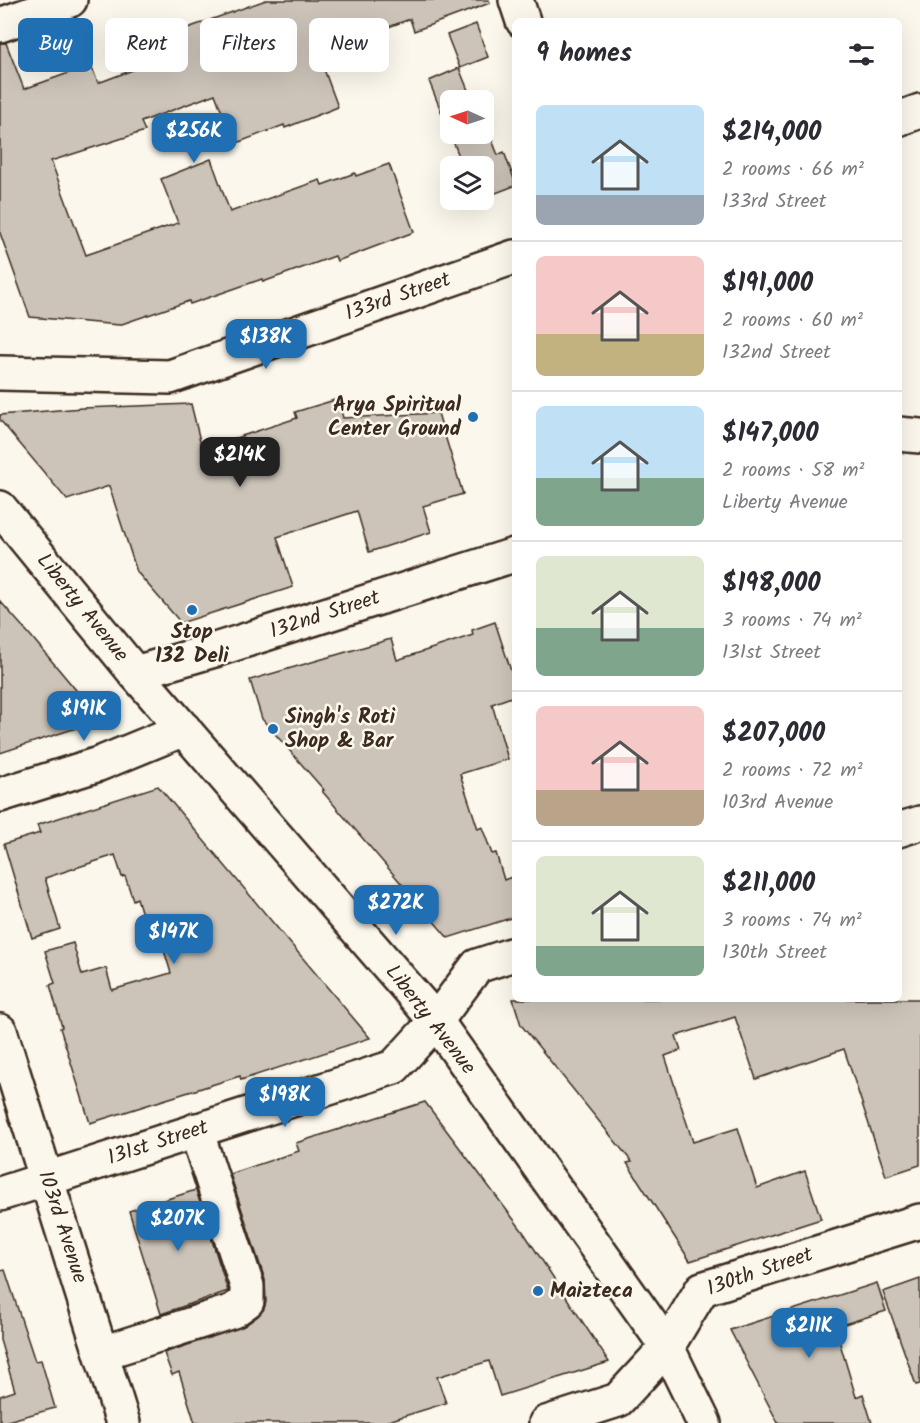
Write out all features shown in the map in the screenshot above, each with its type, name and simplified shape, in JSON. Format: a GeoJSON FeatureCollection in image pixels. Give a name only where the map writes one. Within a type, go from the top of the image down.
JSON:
{"type":"FeatureCollection","features":[{"type":"Feature","properties":{"kind":"street"},"geometry":{"type":"LineString","coordinates":[[0,25],[70,0]]}},
{"type":"Feature","properties":{"kind":"street"},"geometry":{"type":"LineString","coordinates":[[516,0],[522,18]]}},
{"type":"Feature","properties":{"kind":"street"},"geometry":{"type":"LineString","coordinates":[[902,118],[920,111]]}},
{"type":"Feature","properties":{"kind":"street","name":"133rd Street"},"geometry":{"type":"LineString","coordinates":[[0,373],[170,377],[512,258]]}},
{"type":"Feature","properties":{"kind":"street"},"geometry":{"type":"LineString","coordinates":[[902,434],[920,436]]}},
{"type":"Feature","properties":{"kind":"street","name":"Liberty Avenue"},"geometry":{"type":"LineString","coordinates":[[0,508],[135,673],[436,1021],[667,1347],[704,1423]]}},
{"type":"Feature","properties":{"kind":"street","name":"132nd Street"},"geometry":{"type":"LineString","coordinates":[[135,673],[512,556]]}},
{"type":"Feature","properties":{"kind":"street"},"geometry":{"type":"LineString","coordinates":[[0,795],[99,764],[184,729]]}},
{"type":"Feature","properties":{"kind":"street"},"geometry":{"type":"LineString","coordinates":[[902,829],[920,823]]}},
{"type":"Feature","properties":{"kind":"street","name":"131st Street"},"geometry":{"type":"LineString","coordinates":[[0,1194],[394,1067],[436,1021],[477,966],[512,955]]}},
{"type":"Feature","properties":{"kind":"street","name":"103rd Avenue"},"geometry":{"type":"LineString","coordinates":[[0,1031],[123,1423]]}},
{"type":"Feature","properties":{"kind":"street"},"geometry":{"type":"LineString","coordinates":[[102,1353],[233,1311],[247,1301],[247,1286],[196,1130]]}},
{"type":"Feature","properties":{"kind":"street","name":"130th Street"},"geometry":{"type":"LineString","coordinates":[[546,1423],[618,1400],[667,1347],[702,1289],[920,1221]]}},
{"type":"Feature","properties":{"kind":"building"},"geometry":{"type":"Polygon","coordinates":[[[266,0],[489,0],[490,3],[414,31],[410,19],[389,27],[389,18],[309,18],[309,72],[325,72],[338,107],[285,128],[284,125],[234,144],[215,94],[141,122],[145,131],[51,161],[86,255],[178,223],[161,179],[211,159],[230,212],[320,180],[322,185],[389,164],[414,232],[337,261],[335,256],[263,282],[262,279],[119,325],[30,317],[0,233],[0,43],[6,43],[24,89],[71,72],[93,72],[93,70],[98,83],[127,72],[188,72],[188,28],[200,24],[200,72],[297,72],[297,18],[216,18],[266,0]]]}},
{"type":"Feature","properties":{"kind":"building"},"geometry":{"type":"Polygon","coordinates":[[[476,24],[488,57],[460,68],[447,35],[476,24]]]}},
{"type":"Feature","properties":{"kind":"building"},"geometry":{"type":"Polygon","coordinates":[[[459,68],[468,90],[440,90],[440,108],[429,81],[459,68]]]}},
{"type":"Feature","properties":{"kind":"building"},"geometry":{"type":"Polygon","coordinates":[[[454,144],[494,144],[498,155],[504,152],[512,174],[512,187],[494,194],[494,156],[459,156],[454,144]]]}},
{"type":"Feature","properties":{"kind":"building"},"geometry":{"type":"Polygon","coordinates":[[[338,399],[343,418],[438,413],[463,494],[423,506],[431,532],[369,552],[357,511],[277,537],[293,587],[181,623],[137,572],[109,486],[67,500],[0,420],[0,415],[82,408],[191,404],[202,449],[297,418],[295,412],[338,399]]]}},
{"type":"Feature","properties":{"kind":"building"},"geometry":{"type":"Polygon","coordinates":[[[0,601],[30,635],[101,720],[0,753],[0,601]]]}},
{"type":"Feature","properties":{"kind":"building"},"geometry":{"type":"Polygon","coordinates":[[[495,622],[512,674],[512,697],[492,704],[508,759],[460,774],[478,829],[482,827],[492,854],[496,853],[504,880],[512,877],[512,918],[448,938],[262,719],[250,680],[391,639],[397,660],[473,635],[472,630],[495,622]]]}},
{"type":"Feature","properties":{"kind":"building"},"geometry":{"type":"Polygon","coordinates":[[[158,786],[370,1038],[241,1080],[240,1076],[90,1123],[60,1028],[62,1027],[50,985],[55,983],[45,951],[73,943],[82,975],[106,968],[112,990],[171,973],[154,918],[144,921],[137,898],[133,900],[115,855],[45,878],[60,929],[32,938],[4,844],[40,833],[37,825],[158,786]]]}},
{"type":"Feature","properties":{"kind":"building"},"geometry":{"type":"Polygon","coordinates":[[[902,999],[920,999],[920,1165],[886,1176],[844,1049],[756,1079],[735,1017],[676,1036],[681,1050],[665,1056],[693,1142],[738,1128],[757,1188],[805,1171],[821,1219],[690,1261],[627,1163],[632,1162],[521,1025],[514,1002],[902,1002],[902,999]]]}},
{"type":"Feature","properties":{"kind":"building"},"geometry":{"type":"Polygon","coordinates":[[[425,1102],[524,1233],[609,1362],[500,1396],[489,1361],[437,1377],[446,1403],[382,1423],[195,1423],[179,1372],[172,1375],[164,1353],[244,1326],[258,1316],[266,1302],[265,1280],[230,1174],[299,1151],[296,1143],[425,1102]]]}},
{"type":"Feature","properties":{"kind":"building"},"geometry":{"type":"Polygon","coordinates":[[[196,1190],[228,1291],[161,1314],[129,1211],[196,1190]]]}},
{"type":"Feature","properties":{"kind":"building"},"geometry":{"type":"Polygon","coordinates":[[[5,1270],[35,1361],[41,1360],[55,1408],[0,1423],[0,1396],[15,1391],[0,1340],[0,1271],[5,1270]]]}},
{"type":"Feature","properties":{"kind":"building"},"geometry":{"type":"Polygon","coordinates":[[[920,1279],[920,1384],[916,1385],[883,1292],[920,1279]]]}},
{"type":"Feature","properties":{"kind":"building"},"geometry":{"type":"Polygon","coordinates":[[[877,1283],[886,1311],[835,1327],[856,1397],[863,1394],[872,1423],[778,1423],[730,1330],[877,1283]]]}},
{"type":"Feature","properties":{"kind":"place","name":"Arya Spiritual Center Ground"},"geometry":{"type":"Point","coordinates":[473,417]}},
{"type":"Feature","properties":{"kind":"place","name":"Stop 132 Deli"},"geometry":{"type":"Point","coordinates":[192,610]}},
{"type":"Feature","properties":{"kind":"place","name":"Singh's Roti Shop & Bar"},"geometry":{"type":"Point","coordinates":[273,729]}},
{"type":"Feature","properties":{"kind":"place","name":"Maizteca"},"geometry":{"type":"Point","coordinates":[538,1291]}}]}
